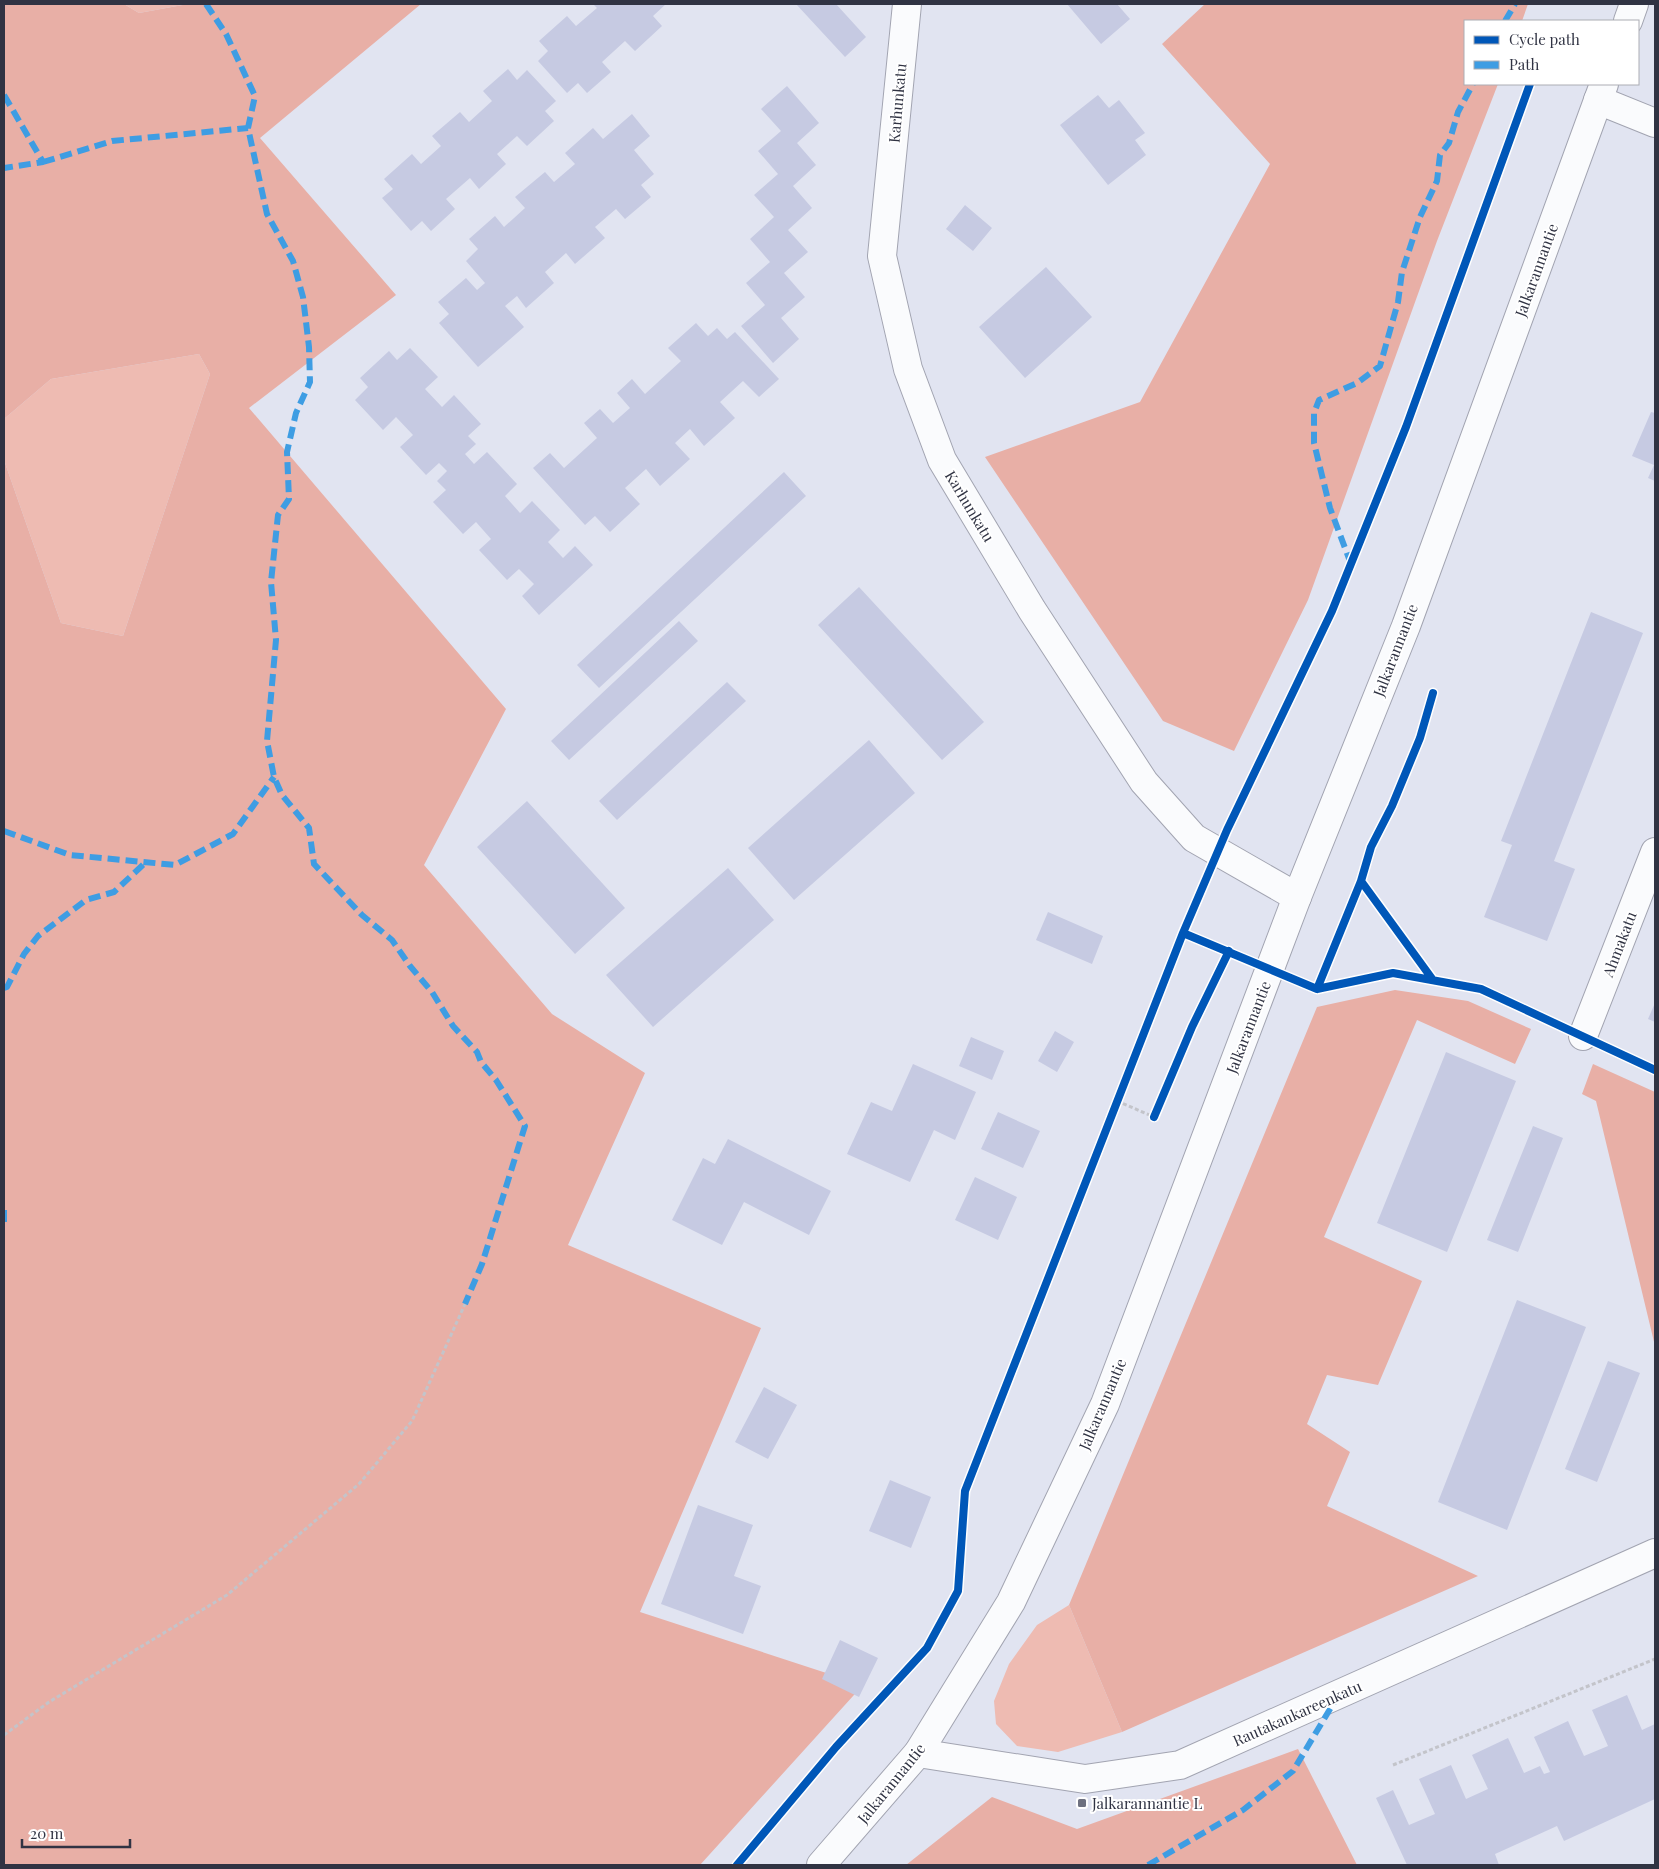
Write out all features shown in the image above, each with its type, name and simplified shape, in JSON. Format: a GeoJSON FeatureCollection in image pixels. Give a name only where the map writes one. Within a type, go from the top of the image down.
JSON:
{"type":"FeatureCollection","features":[{"type":"Feature","properties":{"kind":"street","name":"Karhunkatu"},"geometry":{"type":"LineString","coordinates":[[907,4],[882,256],[908,369],[942,460],[1032,610],[1144,782],[1194,838],[1297,897]]}},
{"type":"Feature","properties":{"kind":"street"},"geometry":{"type":"LineString","coordinates":[[1628,20],[1634,4]]}},
{"type":"Feature","properties":{"kind":"street","name":"Jalkarannantie"},"geometry":{"type":"LineString","coordinates":[[822,1865],[918,1753],[1011,1602],[1105,1404],[1297,897],[1406,626],[1601,92]]}},
{"type":"Feature","properties":{"kind":"street"},"geometry":{"type":"LineString","coordinates":[[1601,92],[1655,123]]}},
{"type":"Feature","properties":{"kind":"street","name":"Ahmakatu"},"geometry":{"type":"LineString","coordinates":[[1584,1036],[1655,852]]}},
{"type":"Feature","properties":{"kind":"street","name":"Rautakankareenkatu"},"geometry":{"type":"LineString","coordinates":[[918,1753],[1085,1779],[1180,1765],[1655,1553]]}},
{"type":"Feature","properties":{"kind":"path"},"geometry":{"type":"LineString","coordinates":[[1114,1110],[1120,1092]]}},
{"type":"Feature","properties":{"kind":"path"},"geometry":{"type":"LineString","coordinates":[[1117,1101],[1155,1114]]}},
{"type":"Feature","properties":{"kind":"path"},"geometry":{"type":"LineString","coordinates":[[4,1735],[49,1702],[228,1595],[359,1484],[412,1421],[465,1304]]}},
{"type":"Feature","properties":{"kind":"path"},"geometry":{"type":"LineString","coordinates":[[1392,1765],[1655,1659]]}},
{"type":"Feature","properties":{"kind":"shaded area"},"geometry":{"type":"Polygon","coordinates":[[[4,4],[124,4],[139,13],[188,4],[421,4],[260,138],[396,295],[249,408],[506,709],[424,865],[552,1014],[645,1073],[568,1245],[761,1328],[640,1612],[863,1685],[700,1865],[4,1865],[4,460],[61,623],[123,636],[210,374],[199,354],[51,379],[4,419],[4,4]]]}},
{"type":"Feature","properties":{"kind":"shaded area"},"geometry":{"type":"Polygon","coordinates":[[[124,4],[188,4],[139,13],[124,4]]]}},
{"type":"Feature","properties":{"kind":"shaded area"},"geometry":{"type":"Polygon","coordinates":[[[1205,4],[1528,4],[1522,20],[1464,20],[1464,85],[1498,85],[1437,241],[1308,600],[1234,751],[1163,721],[985,457],[1140,402],[1270,164],[1162,44],[1205,4]]]}},
{"type":"Feature","properties":{"kind":"shaded area"},"geometry":{"type":"Polygon","coordinates":[[[199,354],[210,374],[123,636],[61,623],[4,460],[4,419],[51,379],[199,354]]]}},
{"type":"Feature","properties":{"kind":"shaded area"},"geometry":{"type":"Polygon","coordinates":[[[1395,990],[1468,1001],[1531,1029],[1515,1064],[1417,1020],[1324,1237],[1422,1281],[1378,1385],[1327,1375],[1307,1424],[1350,1452],[1327,1506],[1478,1576],[1122,1732],[1069,1605],[1317,1007],[1395,990]]]}},
{"type":"Feature","properties":{"kind":"shaded area"},"geometry":{"type":"Polygon","coordinates":[[[1593,1064],[1655,1092],[1655,1346],[1596,1101],[1582,1094],[1593,1064]]]}},
{"type":"Feature","properties":{"kind":"shaded area"},"geometry":{"type":"Polygon","coordinates":[[[1069,1605],[1122,1732],[1058,1752],[1017,1746],[996,1724],[994,1701],[1009,1664],[1037,1625],[1069,1605]]]}},
{"type":"Feature","properties":{"kind":"shaded area"},"geometry":{"type":"Polygon","coordinates":[[[1298,1749],[1357,1865],[906,1865],[992,1797],[1077,1829],[1298,1749]]]}},
{"type":"Feature","properties":{"kind":"building"},"geometry":{"type":"Polygon","coordinates":[[[593,4],[666,4],[653,16],[662,26],[635,51],[625,41],[602,62],[611,72],[587,93],[578,83],[567,93],[538,61],[548,51],[539,41],[567,16],[576,26],[597,8],[593,4]]]}},
{"type":"Feature","properties":{"kind":"building"},"geometry":{"type":"Polygon","coordinates":[[[796,4],[836,4],[866,37],[845,57],[796,4]]]}},
{"type":"Feature","properties":{"kind":"building"},"geometry":{"type":"Polygon","coordinates":[[[1067,4],[1117,4],[1130,19],[1101,44],[1067,4]]]}},
{"type":"Feature","properties":{"kind":"building"},"geometry":{"type":"Polygon","coordinates":[[[508,69],[517,80],[527,70],[556,101],[545,111],[554,121],[527,146],[517,136],[497,154],[506,164],[479,189],[470,178],[446,199],[455,209],[431,231],[422,221],[411,231],[382,198],[393,189],[384,179],[412,154],[421,164],[441,146],[432,136],[460,112],[469,122],[492,101],[483,91],[508,69]]]}},
{"type":"Feature","properties":{"kind":"building"},"geometry":{"type":"Polygon","coordinates":[[[787,86],[819,123],[797,143],[816,165],[793,186],[812,208],[788,230],[808,252],[784,273],[805,297],[781,318],[799,339],[773,363],[741,326],[765,305],[746,283],[770,262],[750,239],[774,217],[754,195],[778,174],[758,151],[781,131],[761,109],[787,86]]]}},
{"type":"Feature","properties":{"kind":"building"},"geometry":{"type":"Polygon","coordinates":[[[1098,95],[1109,108],[1119,100],[1145,133],[1135,140],[1146,155],[1108,185],[1060,125],[1098,95]]]}},
{"type":"Feature","properties":{"kind":"building"},"geometry":{"type":"Polygon","coordinates":[[[632,114],[650,136],[634,150],[654,174],[641,185],[651,197],[625,219],[616,209],[595,227],[605,238],[575,264],[566,253],[545,272],[554,283],[526,308],[517,296],[505,306],[524,327],[478,367],[439,323],[449,314],[438,302],[466,278],[477,290],[485,283],[466,261],[478,249],[469,239],[495,216],[504,227],[525,208],[515,197],[545,172],[554,182],[575,164],[565,153],[593,128],[603,139],[632,114]]]}},
{"type":"Feature","properties":{"kind":"building"},"geometry":{"type":"Polygon","coordinates":[[[965,205],[992,228],[973,251],[946,229],[965,205]]]}},
{"type":"Feature","properties":{"kind":"building"},"geometry":{"type":"Polygon","coordinates":[[[1046,267],[1092,317],[1025,378],[979,327],[1046,267]]]}},
{"type":"Feature","properties":{"kind":"building"},"geometry":{"type":"Polygon","coordinates":[[[696,323],[708,336],[717,328],[727,339],[735,332],[779,379],[759,397],[743,381],[720,402],[735,418],[704,446],[690,429],[675,443],[690,459],[660,486],[646,469],[625,488],[640,504],[610,532],[595,516],[585,525],[533,468],[550,453],[564,468],[597,438],[584,423],[600,409],[613,423],[630,408],[617,393],[632,379],[645,394],[681,361],[668,348],[696,323]]]}},
{"type":"Feature","properties":{"kind":"building"},"geometry":{"type":"Polygon","coordinates":[[[410,348],[438,377],[425,389],[442,407],[454,395],[481,424],[468,436],[476,444],[465,454],[474,464],[487,452],[517,484],[505,496],[520,513],[532,501],[560,530],[548,542],[563,558],[575,546],[593,565],[539,615],[522,596],[534,584],[519,569],[507,580],[479,550],[491,539],[476,522],[463,534],[433,502],[446,490],[437,481],[447,471],[439,463],[426,475],[400,447],[413,435],[396,417],[383,430],[355,400],[368,387],[360,378],[389,351],[397,360],[410,348]]]}},
{"type":"Feature","properties":{"kind":"building"},"geometry":{"type":"Polygon","coordinates":[[[1651,412],[1655,413],[1655,481],[1648,478],[1654,465],[1632,456],[1651,412]]]}},
{"type":"Feature","properties":{"kind":"building"},"geometry":{"type":"Polygon","coordinates":[[[784,472],[806,496],[599,688],[577,665],[784,472]]]}},
{"type":"Feature","properties":{"kind":"building"},"geometry":{"type":"Polygon","coordinates":[[[859,587],[984,722],[942,760],[818,625],[859,587]]]}},
{"type":"Feature","properties":{"kind":"building"},"geometry":{"type":"Polygon","coordinates":[[[1591,612],[1643,633],[1554,861],[1575,869],[1547,941],[1484,917],[1512,845],[1501,841],[1591,612]]]}},
{"type":"Feature","properties":{"kind":"building"},"geometry":{"type":"Polygon","coordinates":[[[679,621],[698,641],[569,760],[551,741],[679,621]]]}},
{"type":"Feature","properties":{"kind":"building"},"geometry":{"type":"Polygon","coordinates":[[[727,682],[746,701],[617,820],[599,801],[727,682]]]}},
{"type":"Feature","properties":{"kind":"building"},"geometry":{"type":"Polygon","coordinates":[[[869,740],[915,793],[794,900],[748,848],[869,740]]]}},
{"type":"Feature","properties":{"kind":"building"},"geometry":{"type":"Polygon","coordinates":[[[527,801],[625,908],[575,954],[477,847],[527,801]]]}},
{"type":"Feature","properties":{"kind":"building"},"geometry":{"type":"Polygon","coordinates":[[[728,868],[774,920],[653,1027],[606,975],[728,868]]]}},
{"type":"Feature","properties":{"kind":"building"},"geometry":{"type":"Polygon","coordinates":[[[1048,912],[1103,936],[1092,964],[1036,940],[1048,912]]]}},
{"type":"Feature","properties":{"kind":"building"},"geometry":{"type":"Polygon","coordinates":[[[1655,1003],[1655,1022],[1648,1019],[1655,1003]]]}},
{"type":"Feature","properties":{"kind":"building"},"geometry":{"type":"Polygon","coordinates":[[[1055,1031],[1074,1042],[1057,1072],[1038,1061],[1055,1031]]]}},
{"type":"Feature","properties":{"kind":"building"},"geometry":{"type":"Polygon","coordinates":[[[971,1037],[1004,1051],[992,1080],[959,1066],[971,1037]]]}},
{"type":"Feature","properties":{"kind":"building"},"geometry":{"type":"Polygon","coordinates":[[[1446,1052],[1516,1081],[1447,1252],[1377,1223],[1446,1052]]]}},
{"type":"Feature","properties":{"kind":"building"},"geometry":{"type":"Polygon","coordinates":[[[913,1064],[976,1092],[955,1140],[934,1130],[910,1182],[847,1154],[871,1102],[892,1111],[913,1064]]]}},
{"type":"Feature","properties":{"kind":"building"},"geometry":{"type":"Polygon","coordinates":[[[998,1112],[1040,1131],[1023,1168],[981,1149],[998,1112]]]}},
{"type":"Feature","properties":{"kind":"building"},"geometry":{"type":"Polygon","coordinates":[[[1533,1126],[1563,1138],[1518,1252],[1487,1240],[1533,1126]]]}},
{"type":"Feature","properties":{"kind":"building"},"geometry":{"type":"Polygon","coordinates":[[[728,1139],[831,1191],[809,1235],[744,1202],[722,1245],[672,1220],[703,1158],[715,1164],[728,1139]]]}},
{"type":"Feature","properties":{"kind":"building"},"geometry":{"type":"Polygon","coordinates":[[[975,1177],[1017,1197],[998,1240],[955,1220],[975,1177]]]}},
{"type":"Feature","properties":{"kind":"building"},"geometry":{"type":"Polygon","coordinates":[[[1517,1300],[1586,1327],[1507,1530],[1438,1502],[1517,1300]]]}},
{"type":"Feature","properties":{"kind":"building"},"geometry":{"type":"Polygon","coordinates":[[[1608,1361],[1640,1373],[1597,1482],[1565,1469],[1608,1361]]]}},
{"type":"Feature","properties":{"kind":"building"},"geometry":{"type":"Polygon","coordinates":[[[764,1387],[797,1405],[768,1459],[735,1442],[764,1387]]]}},
{"type":"Feature","properties":{"kind":"building"},"geometry":{"type":"Polygon","coordinates":[[[890,1480],[931,1497],[911,1548],[869,1531],[890,1480]]]}},
{"type":"Feature","properties":{"kind":"building"},"geometry":{"type":"Polygon","coordinates":[[[698,1505],[753,1525],[734,1576],[761,1586],[743,1634],[661,1604],[698,1505]]]}},
{"type":"Feature","properties":{"kind":"building"},"geometry":{"type":"Polygon","coordinates":[[[840,1640],[878,1658],[859,1697],[822,1679],[840,1640]]]}},
{"type":"Feature","properties":{"kind":"building"},"geometry":{"type":"Polygon","coordinates":[[[1627,1695],[1642,1730],[1655,1724],[1655,1799],[1564,1841],[1557,1826],[1495,1854],[1499,1865],[1407,1865],[1376,1798],[1393,1790],[1409,1825],[1435,1814],[1419,1779],[1451,1765],[1466,1799],[1488,1789],[1472,1755],[1508,1738],[1524,1773],[1540,1766],[1544,1774],[1550,1772],[1534,1737],[1568,1721],[1584,1756],[1608,1746],[1592,1710],[1627,1695]]]}},
{"type":"Feature","properties":{"kind":"marked path"},"geometry":{"type":"LineString","coordinates":[[206,4],[226,34],[255,96],[248,128],[267,214],[293,261],[303,297],[309,347],[310,382],[296,413],[287,452],[289,499],[278,515],[271,582],[276,640],[267,741],[274,777],[282,795],[309,828],[314,864],[362,915],[392,940],[410,966],[432,992],[453,1026],[477,1052],[481,1062],[496,1080],[525,1126],[482,1264],[465,1304]]}},
{"type":"Feature","properties":{"kind":"marked path"},"geometry":{"type":"LineString","coordinates":[[1506,20],[1515,4]]}},
{"type":"Feature","properties":{"kind":"marked path"},"geometry":{"type":"LineString","coordinates":[[1351,564],[1330,508],[1314,443],[1314,413],[1319,400],[1357,383],[1380,366],[1398,302],[1402,272],[1420,217],[1437,181],[1440,155],[1449,143],[1458,112],[1472,85]]}},
{"type":"Feature","properties":{"kind":"marked path"},"geometry":{"type":"LineString","coordinates":[[4,95],[43,162],[4,168]]}},
{"type":"Feature","properties":{"kind":"marked path"},"geometry":{"type":"LineString","coordinates":[[43,162],[112,141],[248,128]]}},
{"type":"Feature","properties":{"kind":"marked path"},"geometry":{"type":"LineString","coordinates":[[4,831],[70,855],[175,865],[233,834],[274,777]]}},
{"type":"Feature","properties":{"kind":"marked path"},"geometry":{"type":"LineString","coordinates":[[4,988],[7,987],[24,954],[38,936],[86,900],[114,892],[145,863]]}},
{"type":"Feature","properties":{"kind":"marked path"},"geometry":{"type":"LineString","coordinates":[[4,1210],[4,1223]]}},
{"type":"Feature","properties":{"kind":"marked path"},"geometry":{"type":"LineString","coordinates":[[1148,1865],[1243,1810],[1293,1771],[1339,1694]]}},
{"type":"Feature","properties":{"kind":"cycle path"},"geometry":{"type":"LineString","coordinates":[[737,1865],[836,1747],[927,1648],[958,1591],[965,1491],[1183,933],[1227,830],[1332,611],[1406,427],[1530,85]]}},
{"type":"Feature","properties":{"kind":"cycle path"},"geometry":{"type":"LineString","coordinates":[[1433,693],[1420,738],[1392,806],[1371,847],[1361,881],[1433,980]]}},
{"type":"Feature","properties":{"kind":"cycle path"},"geometry":{"type":"LineString","coordinates":[[1317,989],[1361,881]]}},
{"type":"Feature","properties":{"kind":"cycle path"},"geometry":{"type":"LineString","coordinates":[[1183,933],[1317,989],[1393,973],[1481,989],[1655,1070]]}},
{"type":"Feature","properties":{"kind":"cycle path"},"geometry":{"type":"LineString","coordinates":[[1154,1117],[1192,1027],[1229,951]]}},
{"type":"Feature","properties":{"kind":"place","name":"Jalkarannantie L"},"geometry":{"type":"Point","coordinates":[1082,1803]}}]}
